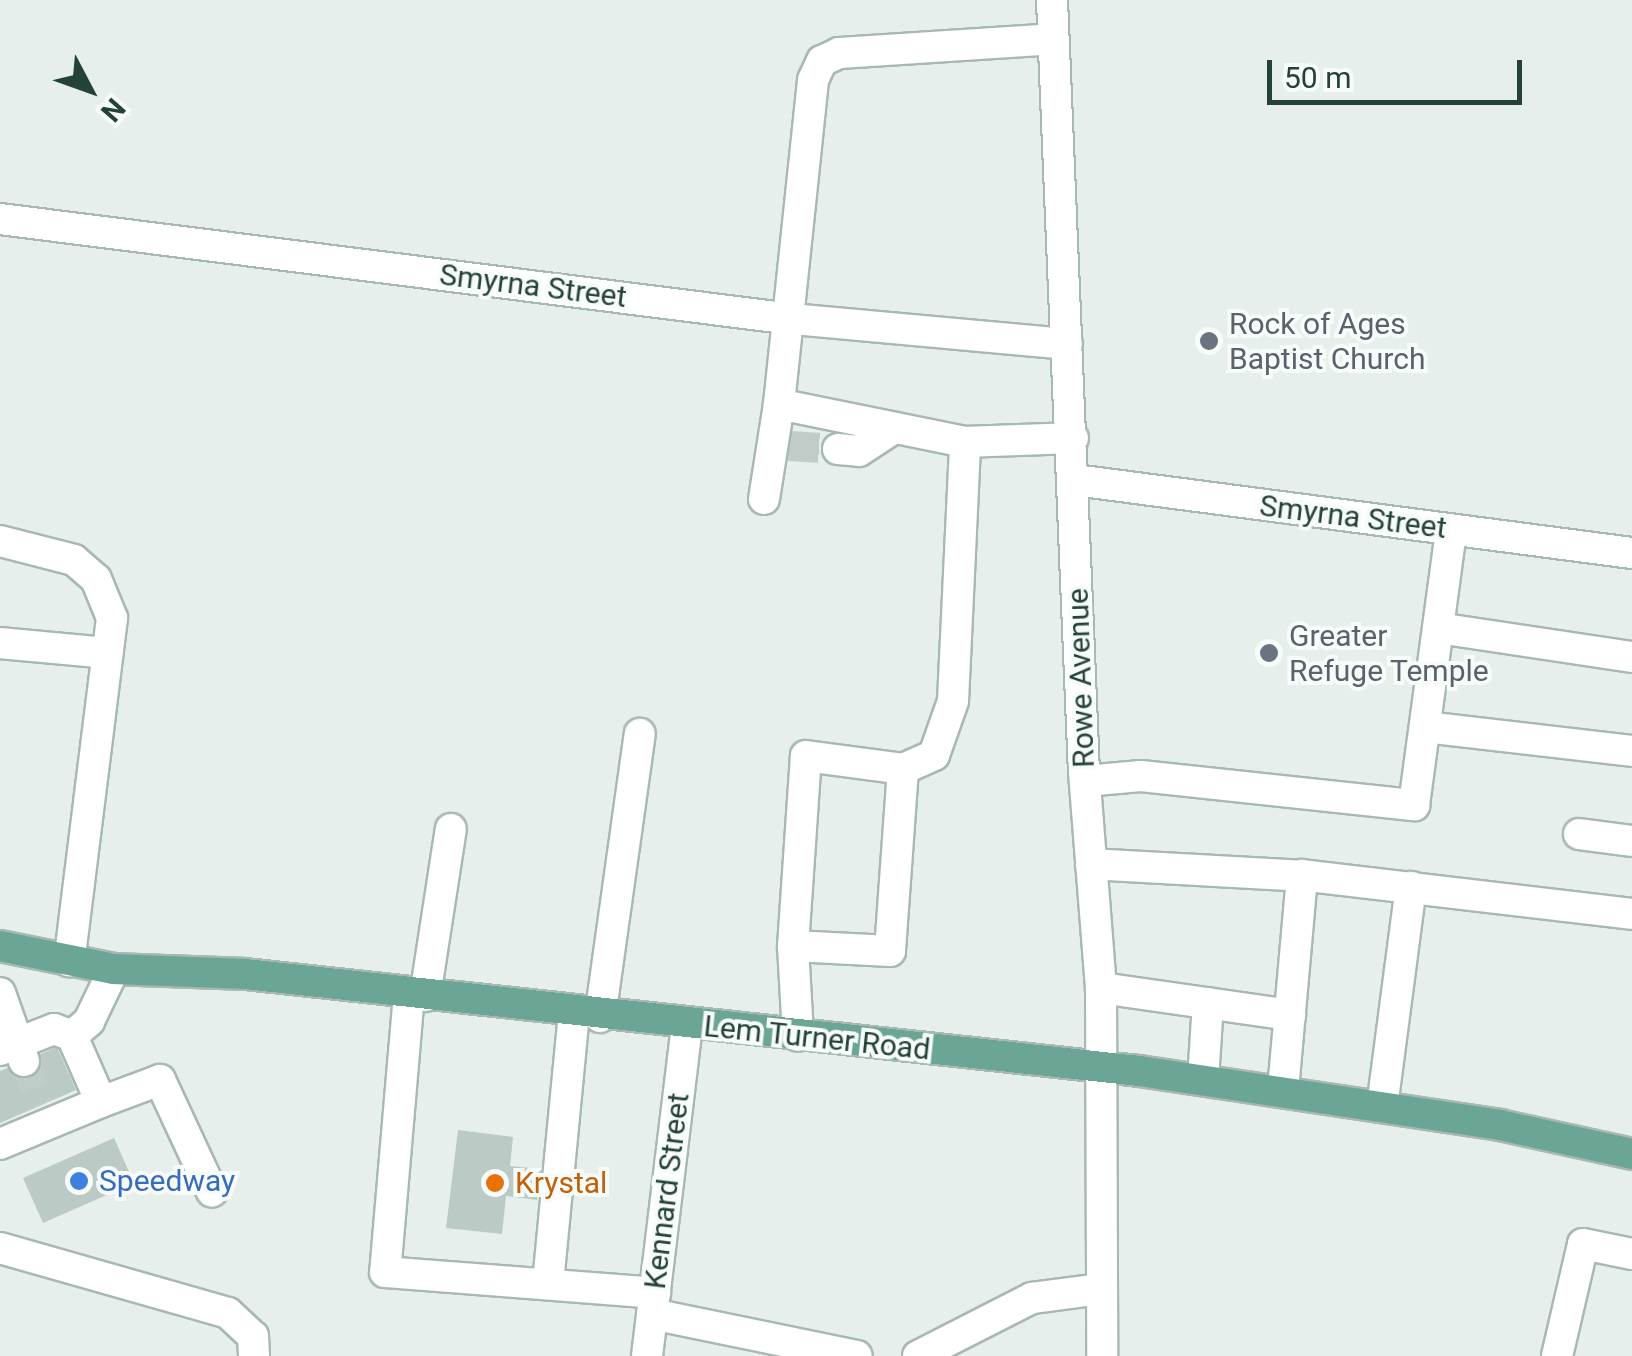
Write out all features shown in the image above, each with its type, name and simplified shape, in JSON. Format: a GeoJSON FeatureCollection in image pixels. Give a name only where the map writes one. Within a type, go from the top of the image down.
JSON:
{"type":"FeatureCollection","features":[{"type":"Feature","properties":{"kind":"main road","name":"Lem Turner Road"},"geometry":{"type":"LineString","coordinates":[[0,946],[114,969],[245,974],[1284,1090],[1632,1154]]}},
{"type":"Feature","properties":{"kind":"street","name":"Rowe Avenue"},"geometry":{"type":"LineString","coordinates":[[1052,0],[1075,480],[1084,781],[1101,988],[1102,1356]]}},
{"type":"Feature","properties":{"kind":"street"},"geometry":{"type":"LineString","coordinates":[[764,499],[781,445],[779,404],[792,319],[813,80],[822,60],[839,53],[1054,39]]}},
{"type":"Feature","properties":{"kind":"street","name":"Smyrna Street"},"geometry":{"type":"LineString","coordinates":[[0,219],[792,319],[1067,344]]}},
{"type":"Feature","properties":{"kind":"street"},"geometry":{"type":"LineString","coordinates":[[779,404],[964,442],[1073,438]]}},
{"type":"Feature","properties":{"kind":"street"},"geometry":{"type":"LineString","coordinates":[[838,450],[859,450],[894,428]]}},
{"type":"Feature","properties":{"kind":"street"},"geometry":{"type":"LineString","coordinates":[[798,1036],[793,946],[806,756],[903,769],[934,755],[953,700],[964,442]]}},
{"type":"Feature","properties":{"kind":"street","name":"Smyrna Street"},"geometry":{"type":"LineString","coordinates":[[1075,480],[1632,553]]}},
{"type":"Feature","properties":{"kind":"street"},"geometry":{"type":"LineString","coordinates":[[1084,781],[1141,776],[1414,805],[1452,530]]}},
{"type":"Feature","properties":{"kind":"street"},"geometry":{"type":"LineString","coordinates":[[0,541],[58,552],[96,580],[112,618],[69,960]]}},
{"type":"Feature","properties":{"kind":"street"},"geometry":{"type":"LineString","coordinates":[[1438,628],[1632,658]]}},
{"type":"Feature","properties":{"kind":"street"},"geometry":{"type":"LineString","coordinates":[[0,643],[108,652]]}},
{"type":"Feature","properties":{"kind":"street"},"geometry":{"type":"LineString","coordinates":[[1425,726],[1632,751]]}},
{"type":"Feature","properties":{"kind":"street"},"geometry":{"type":"LineString","coordinates":[[548,1283],[587,1015],[640,734]]}},
{"type":"Feature","properties":{"kind":"street"},"geometry":{"type":"LineString","coordinates":[[793,946],[890,951],[903,769]]}},
{"type":"Feature","properties":{"kind":"street"},"geometry":{"type":"LineString","coordinates":[[451,829],[417,995],[385,1272],[548,1283],[653,1304],[848,1355]]}},
{"type":"Feature","properties":{"kind":"street"},"geometry":{"type":"LineString","coordinates":[[1579,834],[1632,841]]}},
{"type":"Feature","properties":{"kind":"street"},"geometry":{"type":"LineString","coordinates":[[1092,864],[1302,875],[1632,914]]}},
{"type":"Feature","properties":{"kind":"street"},"geometry":{"type":"LineString","coordinates":[[1284,1090],[1302,875]]}},
{"type":"Feature","properties":{"kind":"street"},"geometry":{"type":"LineString","coordinates":[[1382,1106],[1411,888]]}},
{"type":"Feature","properties":{"kind":"street"},"geometry":{"type":"LineString","coordinates":[[72,1036],[89,1021],[114,969]]}},
{"type":"Feature","properties":{"kind":"street"},"geometry":{"type":"LineString","coordinates":[[1101,988],[1290,1015]]}},
{"type":"Feature","properties":{"kind":"street"},"geometry":{"type":"LineString","coordinates":[[0,993],[13,1051],[54,1029],[72,1036],[102,1102]]}},
{"type":"Feature","properties":{"kind":"street"},"geometry":{"type":"LineString","coordinates":[[1203,1080],[1208,1003]]}},
{"type":"Feature","properties":{"kind":"street","name":"Kennard Street"},"geometry":{"type":"LineString","coordinates":[[646,1356],[687,1026]]}},
{"type":"Feature","properties":{"kind":"street"},"geometry":{"type":"LineString","coordinates":[[2,1136],[47,1113],[102,1102],[160,1080],[212,1192]]}},
{"type":"Feature","properties":{"kind":"street"},"geometry":{"type":"LineString","coordinates":[[1557,1356],[1583,1244],[1632,1254]]}},
{"type":"Feature","properties":{"kind":"street"},"geometry":{"type":"LineString","coordinates":[[0,1248],[228,1313],[253,1336],[254,1356]]}},
{"type":"Feature","properties":{"kind":"street"},"geometry":{"type":"LineString","coordinates":[[918,1356],[1032,1298],[1101,1289]]}},
{"type":"Feature","properties":{"kind":"building","name":"Speedway"},"geometry":{"type":"Polygon","coordinates":[[[57,1047],[76,1090],[0,1123],[0,1071],[57,1047]]]}},
{"type":"Feature","properties":{"kind":"building","name":"Krystal"},"geometry":{"type":"Polygon","coordinates":[[[458,1130],[513,1137],[510,1166],[541,1169],[537,1200],[506,1196],[502,1234],[446,1228],[458,1130]]]}},
{"type":"Feature","properties":{"kind":"building","name":"Speedway"},"geometry":{"type":"Polygon","coordinates":[[[114,1138],[134,1183],[43,1223],[23,1178],[114,1138]]]}},
{"type":"Feature","properties":{"kind":"tunnel"},"geometry":{"type":"LineString","coordinates":[[789,446],[838,449]]}},
{"type":"Feature","properties":{"kind":"tunnel"},"geometry":{"type":"LineString","coordinates":[[24,1061],[43,1104]]}},
{"type":"Feature","properties":{"kind":"place","name":"Rock of Ages Baptist Church"},"geometry":{"type":"Point","coordinates":[1209,341]}},
{"type":"Feature","properties":{"kind":"place","name":"Greater Refuge Temple"},"geometry":{"type":"Point","coordinates":[1269,653]}},
{"type":"Feature","properties":{"kind":"place","name":"Speedway"},"geometry":{"type":"Point","coordinates":[79,1181]}},
{"type":"Feature","properties":{"kind":"place","name":"Krystal"},"geometry":{"type":"Point","coordinates":[495,1183]}}]}
